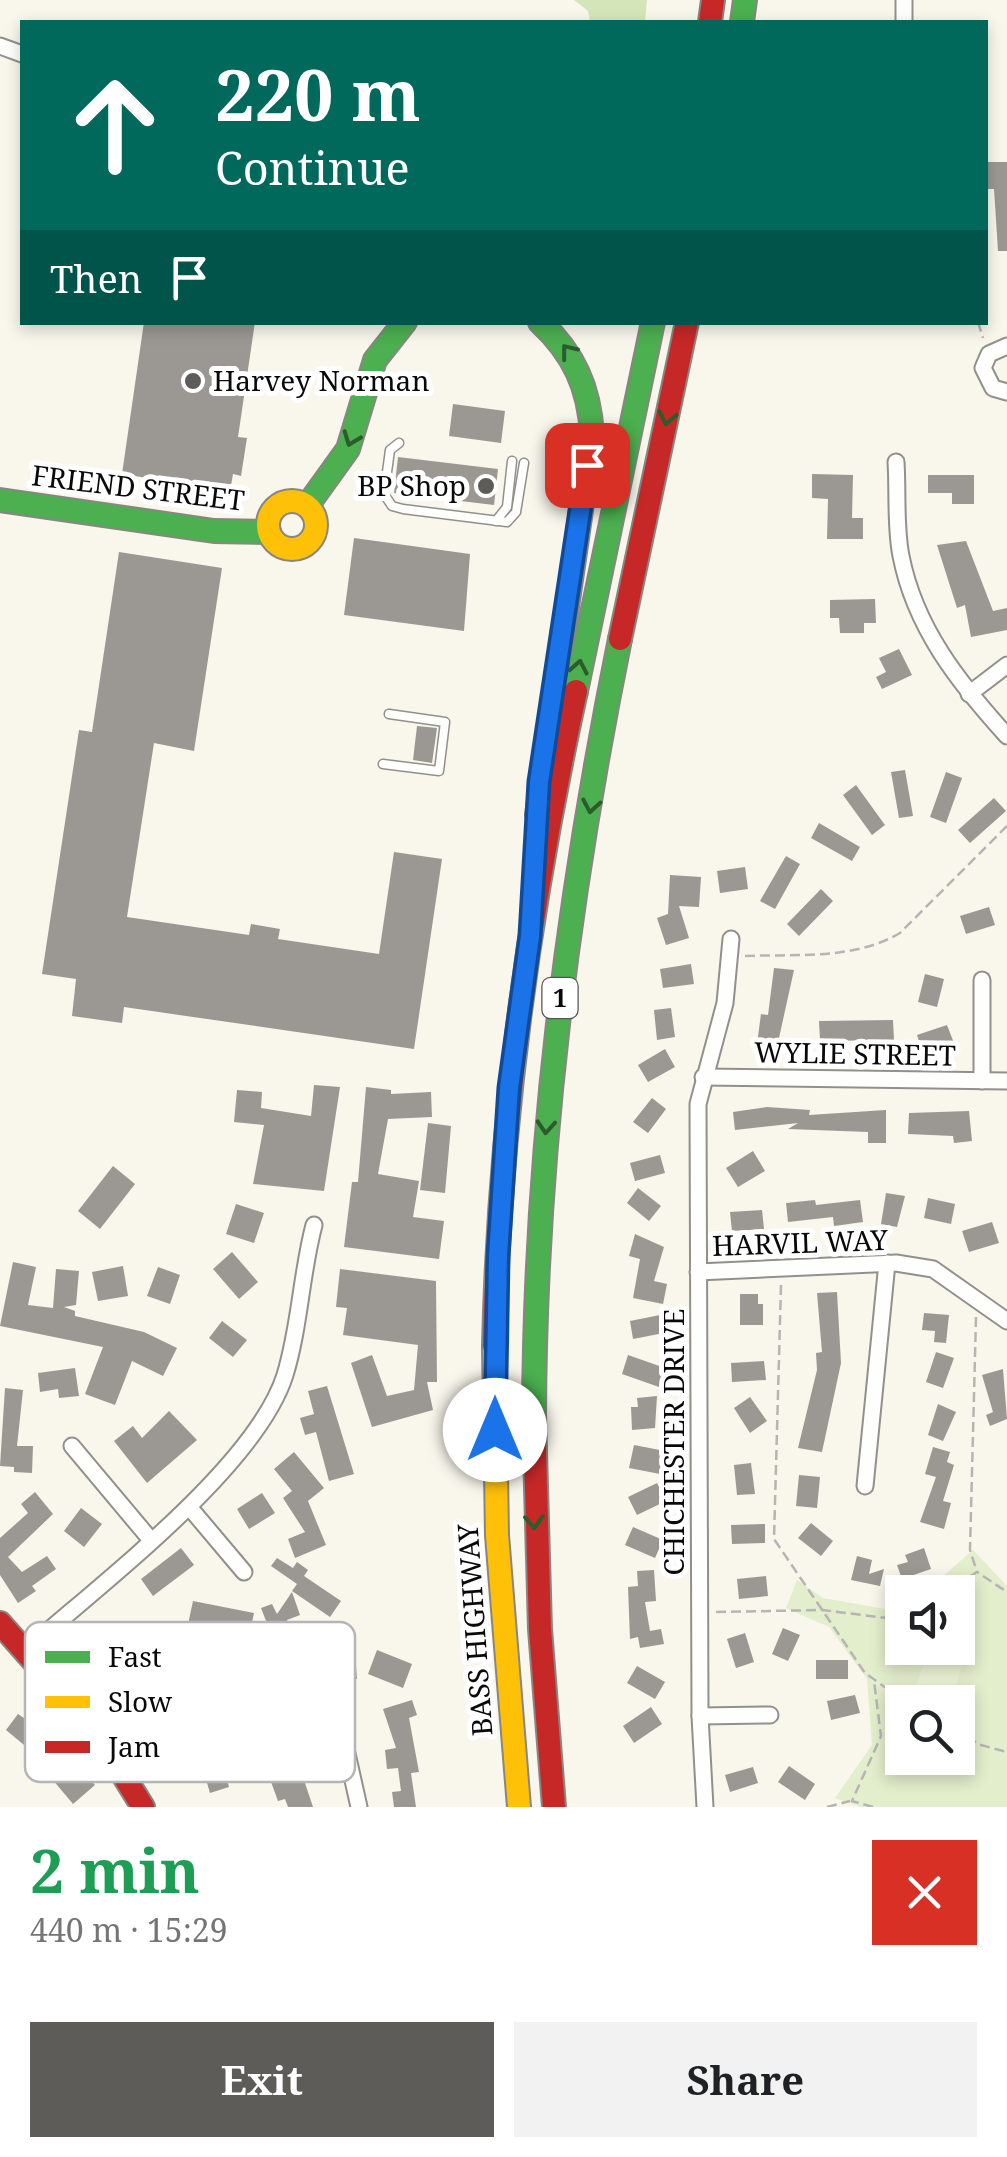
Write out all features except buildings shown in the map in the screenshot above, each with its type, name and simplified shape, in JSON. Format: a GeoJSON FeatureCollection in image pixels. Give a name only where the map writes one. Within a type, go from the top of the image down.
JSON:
{"type":"FeatureCollection","features":[{"type":"Feature","properties":{"kind":"main road"},"geometry":{"type":"LineString","coordinates":[[307,506],[338,469],[357,426],[366,375],[383,344],[402,325]]}},
{"type":"Feature","properties":{"kind":"main road"},"geometry":{"type":"LineString","coordinates":[[530,936],[539,782],[592,434],[587,384],[578,363],[543,325]]}},
{"type":"Feature","properties":{"kind":"main road","name":"BASS HIGHWAY"},"geometry":{"type":"LineString","coordinates":[[519,1807],[497,1534],[498,1256],[509,1088],[530,936],[579,666],[652,325]]}},
{"type":"Feature","properties":{"kind":"main road","name":"1"},"geometry":{"type":"LineString","coordinates":[[554,1807],[541,1683],[532,1466],[534,1294],[548,1095],[567,938],[686,325]]}},
{"type":"Feature","properties":{"kind":"main road","name":"FRIEND STREET"},"geometry":{"type":"LineString","coordinates":[[0,500],[214,531],[269,532]]}},
{"type":"Feature","properties":{"kind":"main road"},"geometry":{"type":"LineString","coordinates":[[282,504],[307,506],[316,526],[304,546],[286,549],[269,532],[271,515],[282,504]]}},
{"type":"Feature","properties":{"kind":"main road"},"geometry":{"type":"LineString","coordinates":[[497,1534],[504,1807]]}},
{"type":"Feature","properties":{"kind":"main road"},"geometry":{"type":"LineString","coordinates":[[0,1623],[25,1651]]}},
{"type":"Feature","properties":{"kind":"main road"},"geometry":{"type":"LineString","coordinates":[[541,1683],[564,1807]]}},
{"type":"Feature","properties":{"kind":"main road"},"geometry":{"type":"LineString","coordinates":[[131,1782],[143,1807]]}},
{"type":"Feature","properties":{"kind":"street"},"geometry":{"type":"LineString","coordinates":[[1007,346],[989,354],[984,375],[993,388],[1007,392]]}},
{"type":"Feature","properties":{"kind":"street"},"geometry":{"type":"LineString","coordinates":[[896,462],[901,556],[929,638],[969,694],[1007,736]]}},
{"type":"Feature","properties":{"kind":"street"},"geometry":{"type":"LineString","coordinates":[[969,694],[1007,666]]}},
{"type":"Feature","properties":{"kind":"street","name":"CHICHESTER DRIVE"},"geometry":{"type":"LineString","coordinates":[[705,1807],[700,1716],[698,1104],[725,1002],[730,939]]}},
{"type":"Feature","properties":{"kind":"street"},"geometry":{"type":"LineString","coordinates":[[982,980],[982,1081]]}},
{"type":"Feature","properties":{"kind":"street","name":"WYLIE STREET"},"geometry":{"type":"LineString","coordinates":[[703,1077],[1007,1081]]}},
{"type":"Feature","properties":{"kind":"street"},"geometry":{"type":"LineString","coordinates":[[57,1622],[190,1508],[274,1401],[285,1375],[314,1225]]}},
{"type":"Feature","properties":{"kind":"street"},"geometry":{"type":"LineString","coordinates":[[865,1486],[887,1263]]}},
{"type":"Feature","properties":{"kind":"street","name":"HARVIL WAY"},"geometry":{"type":"LineString","coordinates":[[698,1272],[887,1263],[934,1269],[1005,1314]]}},
{"type":"Feature","properties":{"kind":"street"},"geometry":{"type":"LineString","coordinates":[[72,1446],[150,1539]]}},
{"type":"Feature","properties":{"kind":"street"},"geometry":{"type":"LineString","coordinates":[[190,1508],[244,1572]]}},
{"type":"Feature","properties":{"kind":"street"},"geometry":{"type":"LineString","coordinates":[[700,1716],[770,1714]]}},
{"type":"Feature","properties":{"kind":"street"},"geometry":{"type":"LineString","coordinates":[[353,1782],[358,1807]]}},
{"type":"Feature","properties":{"kind":"lane"},"geometry":{"type":"LineString","coordinates":[[399,443],[390,450],[384,494],[392,506],[507,522],[516,512],[524,463]]}},
{"type":"Feature","properties":{"kind":"lane"},"geometry":{"type":"LineString","coordinates":[[496,521],[506,507],[512,461]]}},
{"type":"Feature","properties":{"kind":"lane"},"geometry":{"type":"LineString","coordinates":[[383,764],[439,771],[446,722],[389,714]]}},
{"type":"Feature","properties":{"kind":"path"},"geometry":{"type":"LineString","coordinates":[[979,325],[989,354]]}},
{"type":"Feature","properties":{"kind":"path"},"geometry":{"type":"LineString","coordinates":[[729,957],[853,952],[881,944],[900,932],[1007,826]]}},
{"type":"Feature","properties":{"kind":"path"},"geometry":{"type":"LineString","coordinates":[[781,1268],[774,1539],[822,1610],[874,1679],[885,1687]]}},
{"type":"Feature","properties":{"kind":"path"},"geometry":{"type":"LineString","coordinates":[[976,1296],[970,1550],[978,1572],[1007,1592]]}},
{"type":"Feature","properties":{"kind":"path"},"geometry":{"type":"LineString","coordinates":[[973,1575],[978,1572]]}},
{"type":"Feature","properties":{"kind":"path"},"geometry":{"type":"LineString","coordinates":[[700,1612],[822,1610],[885,1618]]}},
{"type":"Feature","properties":{"kind":"path"},"geometry":{"type":"LineString","coordinates":[[852,1801],[881,1736],[874,1679]]}},
{"type":"Feature","properties":{"kind":"path"},"geometry":{"type":"LineString","coordinates":[[975,1742],[1007,1752]]}},
{"type":"Feature","properties":{"kind":"path"},"geometry":{"type":"LineString","coordinates":[[827,1807],[852,1801],[873,1807]]}},
{"type":"Feature","properties":{"kind":"green space"},"geometry":{"type":"Polygon","coordinates":[[[574,0],[647,0],[645,20],[590,20],[588,11],[574,0]]]}},
{"type":"Feature","properties":{"kind":"green space"},"geometry":{"type":"Polygon","coordinates":[[[973,1550],[1007,1586],[1007,1807],[861,1807],[835,1798],[872,1745],[867,1679],[829,1627],[786,1608],[797,1580],[823,1598],[885,1609],[885,1665],[975,1665],[975,1575],[944,1575],[973,1550]]]}},
{"type":"Feature","properties":{"kind":"green space"},"geometry":{"type":"Polygon","coordinates":[[[923,1665],[962,1665],[956,1685],[917,1685],[923,1665]]]}},
{"type":"Feature","properties":{"kind":"traffic: fast"},"geometry":{"type":"LineString","coordinates":[[742,20],[745,0]]}},
{"type":"Feature","properties":{"kind":"traffic: fast"},"geometry":{"type":"LineString","coordinates":[[307,506],[348,449],[375,360],[403,325]]}},
{"type":"Feature","properties":{"kind":"traffic: fast"},"geometry":{"type":"LineString","coordinates":[[537,815],[592,434],[578,372],[543,325]]}},
{"type":"Feature","properties":{"kind":"traffic: fast"},"geometry":{"type":"LineString","coordinates":[[576,691],[652,325]]}},
{"type":"Feature","properties":{"kind":"traffic: fast"},"geometry":{"type":"LineString","coordinates":[[0,500],[214,531],[269,532]]}},
{"type":"Feature","properties":{"kind":"traffic: fast"},"geometry":{"type":"LineString","coordinates":[[534,1416],[541,1220],[558,1025],[585,832],[620,639]]}},
{"type":"Feature","properties":{"kind":"traffic: slow"},"geometry":{"type":"LineString","coordinates":[[292,501],[309,508],[316,525],[309,542],[292,549],[275,542],[268,525],[275,508],[292,501]]}},
{"type":"Feature","properties":{"kind":"traffic: slow"},"geometry":{"type":"LineString","coordinates":[[494,1346],[497,1535],[519,1807]]}},
{"type":"Feature","properties":{"kind":"traffic: jam"},"geometry":{"type":"LineString","coordinates":[[710,20],[713,0]]}},
{"type":"Feature","properties":{"kind":"traffic: jam"},"geometry":{"type":"LineString","coordinates":[[620,639],[686,325]]}},
{"type":"Feature","properties":{"kind":"traffic: jam"},"geometry":{"type":"LineString","coordinates":[[494,1346],[502,1180],[519,1016],[544,853],[576,691]]}},
{"type":"Feature","properties":{"kind":"traffic: jam"},"geometry":{"type":"LineString","coordinates":[[534,1416],[540,1629],[554,1807]]}},
{"type":"Feature","properties":{"kind":"traffic: jam"},"geometry":{"type":"LineString","coordinates":[[0,1623],[25,1651]]}},
{"type":"Feature","properties":{"kind":"traffic: jam"},"geometry":{"type":"LineString","coordinates":[[127,1782],[143,1807]]}},
{"type":"Feature","properties":{"kind":"place","name":"Harvey Norman"},"geometry":{"type":"Point","coordinates":[193,381]}},
{"type":"Feature","properties":{"kind":"place","name":"BP Shop"},"geometry":{"type":"Point","coordinates":[486,486]}},
{"type":"Feature","properties":{"kind":"route"},"geometry":{"type":"LineString","coordinates":[[495,1430],[498,1256],[509,1088],[530,936],[539,782],[587,465]]}}]}
